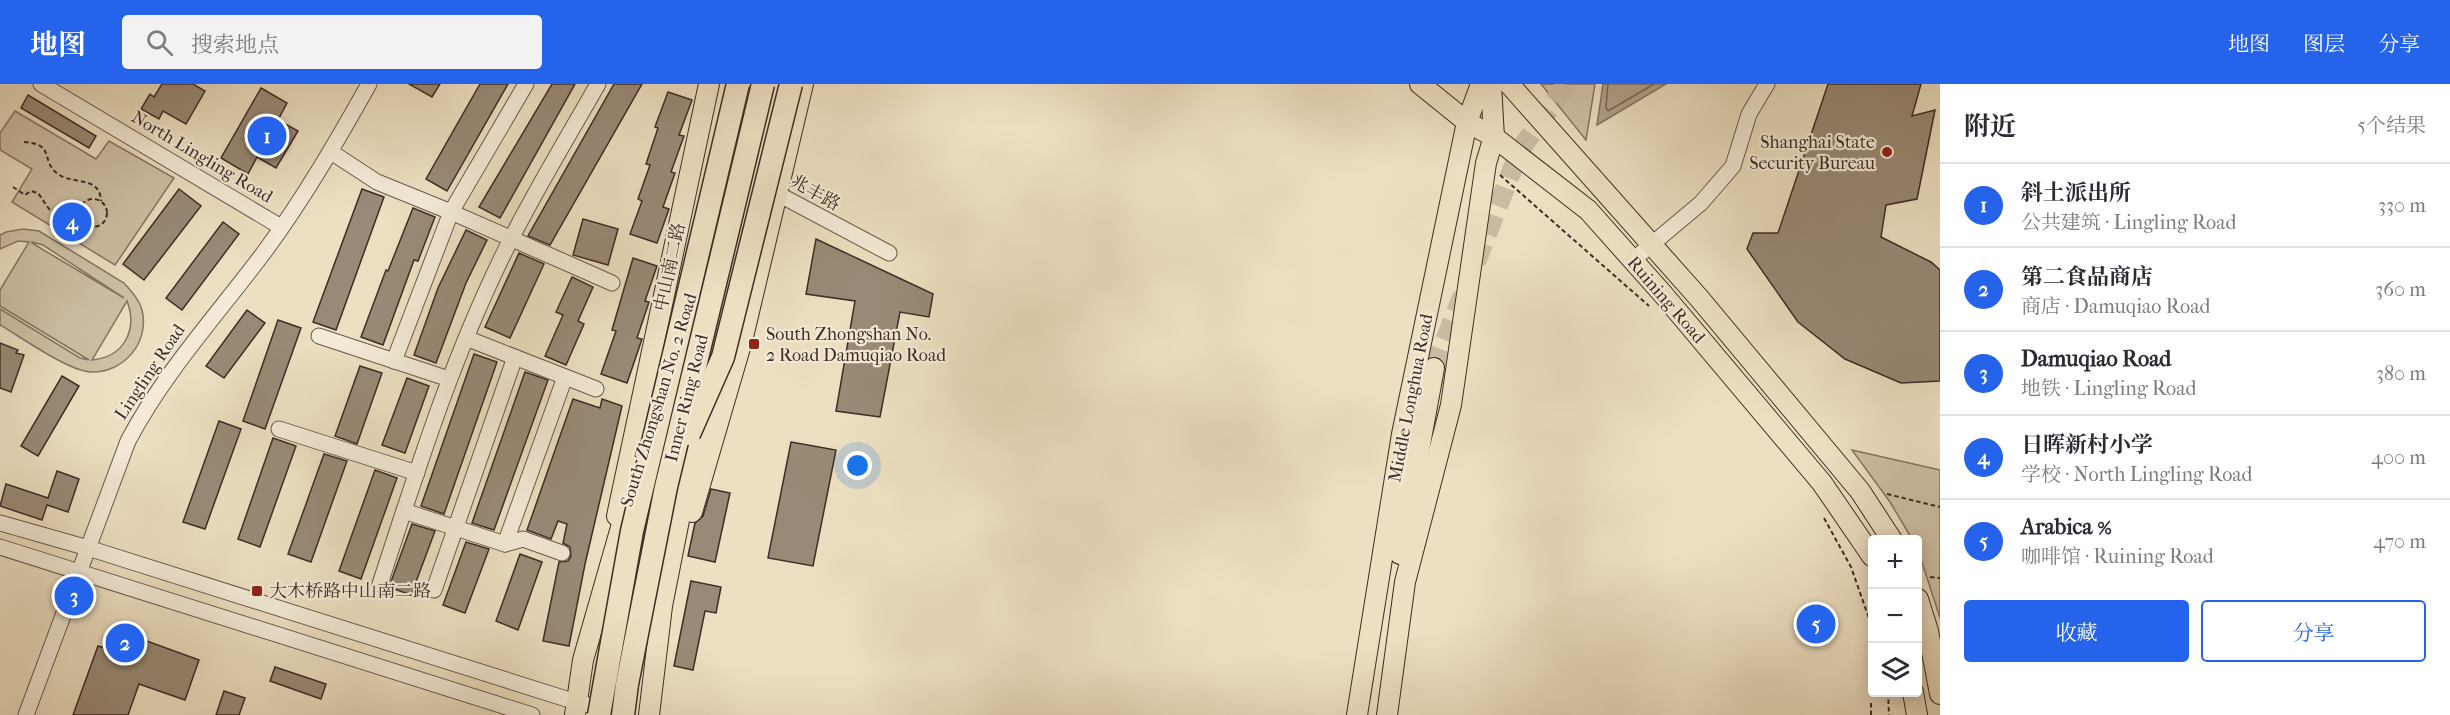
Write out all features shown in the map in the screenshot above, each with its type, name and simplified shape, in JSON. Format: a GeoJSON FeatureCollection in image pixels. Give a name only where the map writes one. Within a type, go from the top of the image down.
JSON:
{"type":"FeatureCollection","features":[{"type":"Feature","properties":{"kind":"highway"},"geometry":{"type":"LineString","coordinates":[[642,490],[673,297],[723,84]]}},
{"type":"Feature","properties":{"kind":"highway","name":"Inner Ring Road"},"geometry":{"type":"LineString","coordinates":[[599,715],[642,490],[739,84]]}},
{"type":"Feature","properties":{"kind":"highway","name":"Inner Ring Road"},"geometry":{"type":"LineString","coordinates":[[623,715],[627,684],[666,487],[763,84]]}},
{"type":"Feature","properties":{"kind":"highway"},"geometry":{"type":"LineString","coordinates":[[666,487],[723,357],[791,84]]}},
{"type":"Feature","properties":{"kind":"main road","name":"中山南二路"},"geometry":{"type":"LineString","coordinates":[[584,660],[709,84]]}},
{"type":"Feature","properties":{"kind":"main road","name":"South Zhongshan No. 2 Road"},"geometry":{"type":"LineString","coordinates":[[576,709],[584,660],[658,397],[710,233],[739,84]]}},
{"type":"Feature","properties":{"kind":"main road","name":"South Zhongshan No. 2 Road"},"geometry":{"type":"LineString","coordinates":[[649,715],[662,606],[715,339],[776,84]]}},
{"type":"Feature","properties":{"kind":"main road"},"geometry":{"type":"LineString","coordinates":[[662,606],[680,556],[742,340],[803,84]]}},
{"type":"Feature","properties":{"kind":"main road","name":"Ruining Road"},"geometry":{"type":"LineString","coordinates":[[1420,84],[1467,122],[1494,136],[1588,210],[1822,483],[1852,522],[1868,549]]}},
{"type":"Feature","properties":{"kind":"main road"},"geometry":{"type":"LineString","coordinates":[[1442,84],[1467,122]]}},
{"type":"Feature","properties":{"kind":"main road","name":"Middle Longhua Road"},"geometry":{"type":"LineString","coordinates":[[1357,715],[1402,434],[1467,122],[1481,84]]}},
{"type":"Feature","properties":{"kind":"main road","name":"Middle Longhua Road"},"geometry":{"type":"LineString","coordinates":[[1387,715],[1405,582],[1451,405],[1486,163],[1494,136],[1491,84]]}},
{"type":"Feature","properties":{"kind":"main road","name":"Ruining Road"},"geometry":{"type":"LineString","coordinates":[[1509,84],[1652,244],[1860,491],[1889,535]]}},
{"type":"Feature","properties":{"kind":"main road"},"geometry":{"type":"LineString","coordinates":[[1395,667],[1398,566],[1434,368]]}},
{"type":"Feature","properties":{"kind":"main road"},"geometry":{"type":"LineString","coordinates":[[1922,614],[1928,632],[1940,694]]}},
{"type":"Feature","properties":{"kind":"main road"},"geometry":{"type":"LineString","coordinates":[[1914,697],[1917,715]]}},
{"type":"Feature","properties":{"kind":"street","name":"North Lingling Road"},"geometry":{"type":"LineString","coordinates":[[41,84],[281,227]]}},
{"type":"Feature","properties":{"kind":"street","name":"Lingling Road"},"geometry":{"type":"LineString","coordinates":[[26,715],[128,441],[148,403],[281,227],[331,152],[369,84]]}},
{"type":"Feature","properties":{"kind":"street"},"geometry":{"type":"LineString","coordinates":[[394,361],[451,212],[526,84]]}},
{"type":"Feature","properties":{"kind":"street"},"geometry":{"type":"LineString","coordinates":[[380,584],[449,379],[466,338],[511,239],[598,84]]}},
{"type":"Feature","properties":{"kind":"street"},"geometry":{"type":"LineString","coordinates":[[1633,260],[1701,203],[1733,166],[1749,114],[1767,84]]}},
{"type":"Feature","properties":{"kind":"street"},"geometry":{"type":"LineString","coordinates":[[331,152],[377,182],[612,283]]}},
{"type":"Feature","properties":{"kind":"street","name":"兆丰路"},"geometry":{"type":"LineString","coordinates":[[721,171],[778,194],[889,253]]}},
{"type":"Feature","properties":{"kind":"street"},"geometry":{"type":"LineString","coordinates":[[319,336],[449,379]]}},
{"type":"Feature","properties":{"kind":"street"},"geometry":{"type":"LineString","coordinates":[[466,338],[596,389]]}},
{"type":"Feature","properties":{"kind":"street"},"geometry":{"type":"LineString","coordinates":[[434,590],[515,357]]}},
{"type":"Feature","properties":{"kind":"street"},"geometry":{"type":"LineString","coordinates":[[505,544],[565,377]]}},
{"type":"Feature","properties":{"kind":"street"},"geometry":{"type":"LineString","coordinates":[[279,429],[417,473]]}},
{"type":"Feature","properties":{"kind":"street"},"geometry":{"type":"LineString","coordinates":[[404,511],[505,544],[523,539],[562,553]]}},
{"type":"Feature","properties":{"kind":"street"},"geometry":{"type":"LineString","coordinates":[[0,523],[88,548],[576,709],[634,715]]}},
{"type":"Feature","properties":{"kind":"street"},"geometry":{"type":"LineString","coordinates":[[0,547],[532,715]]}},
{"type":"Feature","properties":{"kind":"path"},"geometry":{"type":"LineString","coordinates":[[13,187],[25,195],[32,191],[38,193],[49,209],[58,216],[64,214],[79,216],[88,226],[101,224],[107,212],[93,184],[86,180],[67,179],[58,174],[51,168],[47,152],[42,146],[24,142]]}},
{"type":"Feature","properties":{"kind":"path"},"geometry":{"type":"LineString","coordinates":[[1486,163],[1650,307]]}},
{"type":"Feature","properties":{"kind":"path"},"geometry":{"type":"LineString","coordinates":[[79,216],[83,203],[92,199],[101,201]]}},
{"type":"Feature","properties":{"kind":"path"},"geometry":{"type":"LineString","coordinates":[[1887,494],[1940,507]]}},
{"type":"Feature","properties":{"kind":"path"},"geometry":{"type":"LineString","coordinates":[[1822,514],[1851,567],[1868,616]]}},
{"type":"Feature","properties":{"kind":"path"},"geometry":{"type":"LineString","coordinates":[[1930,577],[1940,578]]}},
{"type":"Feature","properties":{"kind":"path"},"geometry":{"type":"LineString","coordinates":[[1888,697],[1889,715]]}},
{"type":"Feature","properties":{"kind":"path"},"geometry":{"type":"LineString","coordinates":[[1870,715],[1871,702]]}},
{"type":"Feature","properties":{"kind":"shaded area"},"geometry":{"type":"Polygon","coordinates":[[[1541,84],[1595,84],[1586,140],[1541,84]]]}},
{"type":"Feature","properties":{"kind":"shaded area"},"geometry":{"type":"Polygon","coordinates":[[[15,111],[96,159],[109,141],[174,178],[115,265],[12,202],[32,169],[0,150],[0,133],[15,111]]]}},
{"type":"Feature","properties":{"kind":"shaded area"},"geometry":{"type":"Polygon","coordinates":[[[23,229],[39,231],[124,283],[139,302],[143,322],[138,344],[124,361],[103,371],[81,370],[45,353],[0,325],[0,309],[80,358],[89,360],[0,306],[0,290],[29,242],[18,241],[0,249],[0,235],[23,229]],[[32,243],[124,298],[43,245],[32,243]],[[127,301],[92,360],[113,354],[126,340],[131,322],[127,301]]]}},
{"type":"Feature","properties":{"kind":"shaded area"},"geometry":{"type":"Polygon","coordinates":[[[1852,450],[1940,470],[1940,618],[1922,562],[1922,535],[1910,535],[1890,502],[1852,450]]]}},
{"type":"Feature","properties":{"kind":"water"},"geometry":{"type":"Polygon","coordinates":[[[1603,84],[1666,84],[1597,125],[1603,84]]]}},
{"type":"Feature","properties":{"kind":"building"},"geometry":{"type":"Polygon","coordinates":[[[162,84],[193,84],[205,91],[186,124],[163,111],[159,119],[141,109],[150,94],[154,97],[162,84]]]}},
{"type":"Feature","properties":{"kind":"building"},"geometry":{"type":"Polygon","coordinates":[[[409,84],[440,84],[432,97],[409,84]]]}},
{"type":"Feature","properties":{"kind":"building"},"geometry":{"type":"Polygon","coordinates":[[[480,84],[508,84],[447,191],[426,179],[480,84]]]}},
{"type":"Feature","properties":{"kind":"building"},"geometry":{"type":"Polygon","coordinates":[[[552,84],[575,84],[500,218],[479,207],[552,84]]]}},
{"type":"Feature","properties":{"kind":"building"},"geometry":{"type":"Polygon","coordinates":[[[614,84],[642,84],[550,245],[528,236],[614,84]]]}},
{"type":"Feature","properties":{"kind":"building"},"geometry":{"type":"Polygon","coordinates":[[[1828,84],[1921,84],[1912,116],[1935,110],[1917,199],[1886,205],[1881,237],[1931,262],[1940,270],[1940,381],[1901,383],[1845,359],[1798,322],[1747,249],[1753,233],[1778,233],[1828,84]]]}},
{"type":"Feature","properties":{"kind":"building"},"geometry":{"type":"Polygon","coordinates":[[[261,88],[287,103],[278,120],[298,131],[276,168],[257,157],[248,174],[221,158],[261,88]]]}},
{"type":"Feature","properties":{"kind":"building"},"geometry":{"type":"Polygon","coordinates":[[[668,92],[692,100],[679,135],[684,136],[671,172],[675,173],[663,207],[669,209],[657,243],[630,234],[642,201],[638,199],[650,165],[646,164],[658,128],[655,127],[668,92]]]}},
{"type":"Feature","properties":{"kind":"building"},"geometry":{"type":"Polygon","coordinates":[[[28,95],[96,136],[89,148],[21,108],[28,95]]]}},
{"type":"Feature","properties":{"kind":"building"},"geometry":{"type":"Polygon","coordinates":[[[179,189],[201,206],[144,280],[123,264],[179,189]]]}},
{"type":"Feature","properties":{"kind":"building"},"geometry":{"type":"Polygon","coordinates":[[[362,189],[384,197],[336,330],[313,322],[362,189]]]}},
{"type":"Feature","properties":{"kind":"building"},"geometry":{"type":"Polygon","coordinates":[[[413,208],[435,217],[418,261],[414,260],[383,345],[361,337],[386,270],[388,271],[413,208]]]}},
{"type":"Feature","properties":{"kind":"building"},"geometry":{"type":"Polygon","coordinates":[[[583,219],[618,229],[608,265],[573,255],[583,219]]]}},
{"type":"Feature","properties":{"kind":"building"},"geometry":{"type":"Polygon","coordinates":[[[223,222],[239,234],[182,310],[166,298],[223,222]]]}},
{"type":"Feature","properties":{"kind":"building"},"geometry":{"type":"Polygon","coordinates":[[[466,230],[487,240],[466,283],[436,363],[414,355],[438,288],[466,230]]]}},
{"type":"Feature","properties":{"kind":"building"},"geometry":{"type":"Polygon","coordinates":[[[816,239],[933,294],[929,317],[900,312],[880,417],[836,411],[855,301],[806,294],[816,239]]]}},
{"type":"Feature","properties":{"kind":"building"},"geometry":{"type":"Polygon","coordinates":[[[519,253],[544,264],[510,338],[485,327],[519,253]]]}},
{"type":"Feature","properties":{"kind":"building"},"geometry":{"type":"Polygon","coordinates":[[[633,258],[657,266],[645,301],[649,302],[637,338],[642,339],[627,383],[601,374],[616,331],[612,330],[633,258]]]}},
{"type":"Feature","properties":{"kind":"building"},"geometry":{"type":"Polygon","coordinates":[[[572,277],[593,287],[578,321],[584,324],[566,365],[545,356],[563,315],[556,312],[572,277]]]}},
{"type":"Feature","properties":{"kind":"building"},"geometry":{"type":"Polygon","coordinates":[[[247,310],[265,323],[224,378],[206,366],[247,310]]]}},
{"type":"Feature","properties":{"kind":"building"},"geometry":{"type":"Polygon","coordinates":[[[278,320],[301,328],[265,429],[243,421],[278,320]]]}},
{"type":"Feature","properties":{"kind":"building"},"geometry":{"type":"Polygon","coordinates":[[[0,343],[24,355],[11,392],[0,388],[0,343]]]}},
{"type":"Feature","properties":{"kind":"building"},"geometry":{"type":"Polygon","coordinates":[[[474,354],[497,362],[444,514],[421,506],[474,354]]]}},
{"type":"Feature","properties":{"kind":"building"},"geometry":{"type":"Polygon","coordinates":[[[360,366],[382,373],[357,444],[335,436],[360,366]]]}},
{"type":"Feature","properties":{"kind":"building"},"geometry":{"type":"Polygon","coordinates":[[[525,372],[548,380],[494,530],[472,523],[525,372]]]}},
{"type":"Feature","properties":{"kind":"building"},"geometry":{"type":"Polygon","coordinates":[[[62,376],[79,386],[38,456],[21,446],[62,376]]]}},
{"type":"Feature","properties":{"kind":"building"},"geometry":{"type":"Polygon","coordinates":[[[407,378],[429,386],[405,453],[382,445],[407,378]]]}},
{"type":"Feature","properties":{"kind":"building"},"geometry":{"type":"Polygon","coordinates":[[[573,399],[600,408],[602,399],[622,406],[585,564],[569,646],[543,641],[559,562],[568,561],[571,556],[570,547],[563,543],[567,524],[558,521],[551,539],[527,530],[573,399]]]}},
{"type":"Feature","properties":{"kind":"building"},"geometry":{"type":"Polygon","coordinates":[[[219,421],[241,429],[205,529],[183,522],[219,421]]]}},
{"type":"Feature","properties":{"kind":"building"},"geometry":{"type":"Polygon","coordinates":[[[273,438],[296,446],[260,547],[238,539],[273,438]]]}},
{"type":"Feature","properties":{"kind":"building"},"geometry":{"type":"Polygon","coordinates":[[[791,442],[836,450],[813,566],[768,558],[791,442]]]}},
{"type":"Feature","properties":{"kind":"building"},"geometry":{"type":"Polygon","coordinates":[[[324,454],[347,461],[311,562],[288,554],[324,454]]]}},
{"type":"Feature","properties":{"kind":"building"},"geometry":{"type":"Polygon","coordinates":[[[375,470],[397,478],[361,579],[339,571],[375,470]]]}},
{"type":"Feature","properties":{"kind":"building"},"geometry":{"type":"Polygon","coordinates":[[[57,471],[79,479],[68,512],[47,505],[42,520],[0,506],[6,484],[48,498],[57,471]]]}},
{"type":"Feature","properties":{"kind":"building"},"geometry":{"type":"Polygon","coordinates":[[[711,489],[730,493],[715,562],[688,556],[695,523],[703,516],[711,489]]]}},
{"type":"Feature","properties":{"kind":"building"},"geometry":{"type":"Polygon","coordinates":[[[412,524],[435,531],[411,595],[389,587],[412,524]]]}},
{"type":"Feature","properties":{"kind":"building"},"geometry":{"type":"Polygon","coordinates":[[[466,542],[489,549],[465,613],[443,605],[466,542]]]}},
{"type":"Feature","properties":{"kind":"building"},"geometry":{"type":"Polygon","coordinates":[[[520,554],[542,562],[518,630],[496,621],[520,554]]]}},
{"type":"Feature","properties":{"kind":"building"},"geometry":{"type":"Polygon","coordinates":[[[691,581],[721,587],[716,613],[705,611],[693,670],[674,666],[691,581]]]}},
{"type":"Feature","properties":{"kind":"building"},"geometry":{"type":"Polygon","coordinates":[[[119,631],[199,660],[185,700],[139,684],[128,715],[73,715],[98,646],[105,648],[109,638],[116,640],[119,631]]]}},
{"type":"Feature","properties":{"kind":"building"},"geometry":{"type":"Polygon","coordinates":[[[275,667],[326,684],[321,699],[270,681],[275,667]]]}},
{"type":"Feature","properties":{"kind":"building"},"geometry":{"type":"Polygon","coordinates":[[[224,691],[245,698],[239,715],[216,715],[224,691]]]}},
{"type":"Feature","properties":{"kind":"tunnel"},"geometry":{"type":"LineString","coordinates":[[1476,262],[1520,150],[1567,84]]}},
{"type":"Feature","properties":{"kind":"tunnel"},"geometry":{"type":"LineString","coordinates":[[1434,368],[1463,295]]}},
{"type":"Feature","properties":{"kind":"place","name":"斜土派出所"},"geometry":{"type":"Point","coordinates":[267,136]}},
{"type":"Feature","properties":{"kind":"place","name":"Shanghai State Security Bureau"},"geometry":{"type":"Point","coordinates":[1887,152]}},
{"type":"Feature","properties":{"kind":"place","name":"日晖新村小学"},"geometry":{"type":"Point","coordinates":[72,222]}},
{"type":"Feature","properties":{"kind":"place","name":"South Zhongshan No. 2 Road Damuqiao Road"},"geometry":{"type":"Point","coordinates":[754,344]}},
{"type":"Feature","properties":{"kind":"place","name":"大木桥路中山南二路"},"geometry":{"type":"Point","coordinates":[257,591]}},
{"type":"Feature","properties":{"kind":"place","name":"Damuqiao Road"},"geometry":{"type":"Point","coordinates":[74,596]}},
{"type":"Feature","properties":{"kind":"place","name":"Arabica %"},"geometry":{"type":"Point","coordinates":[1816,624]}},
{"type":"Feature","properties":{"kind":"place","name":"第二食品商店"},"geometry":{"type":"Point","coordinates":[125,643]}}]}
